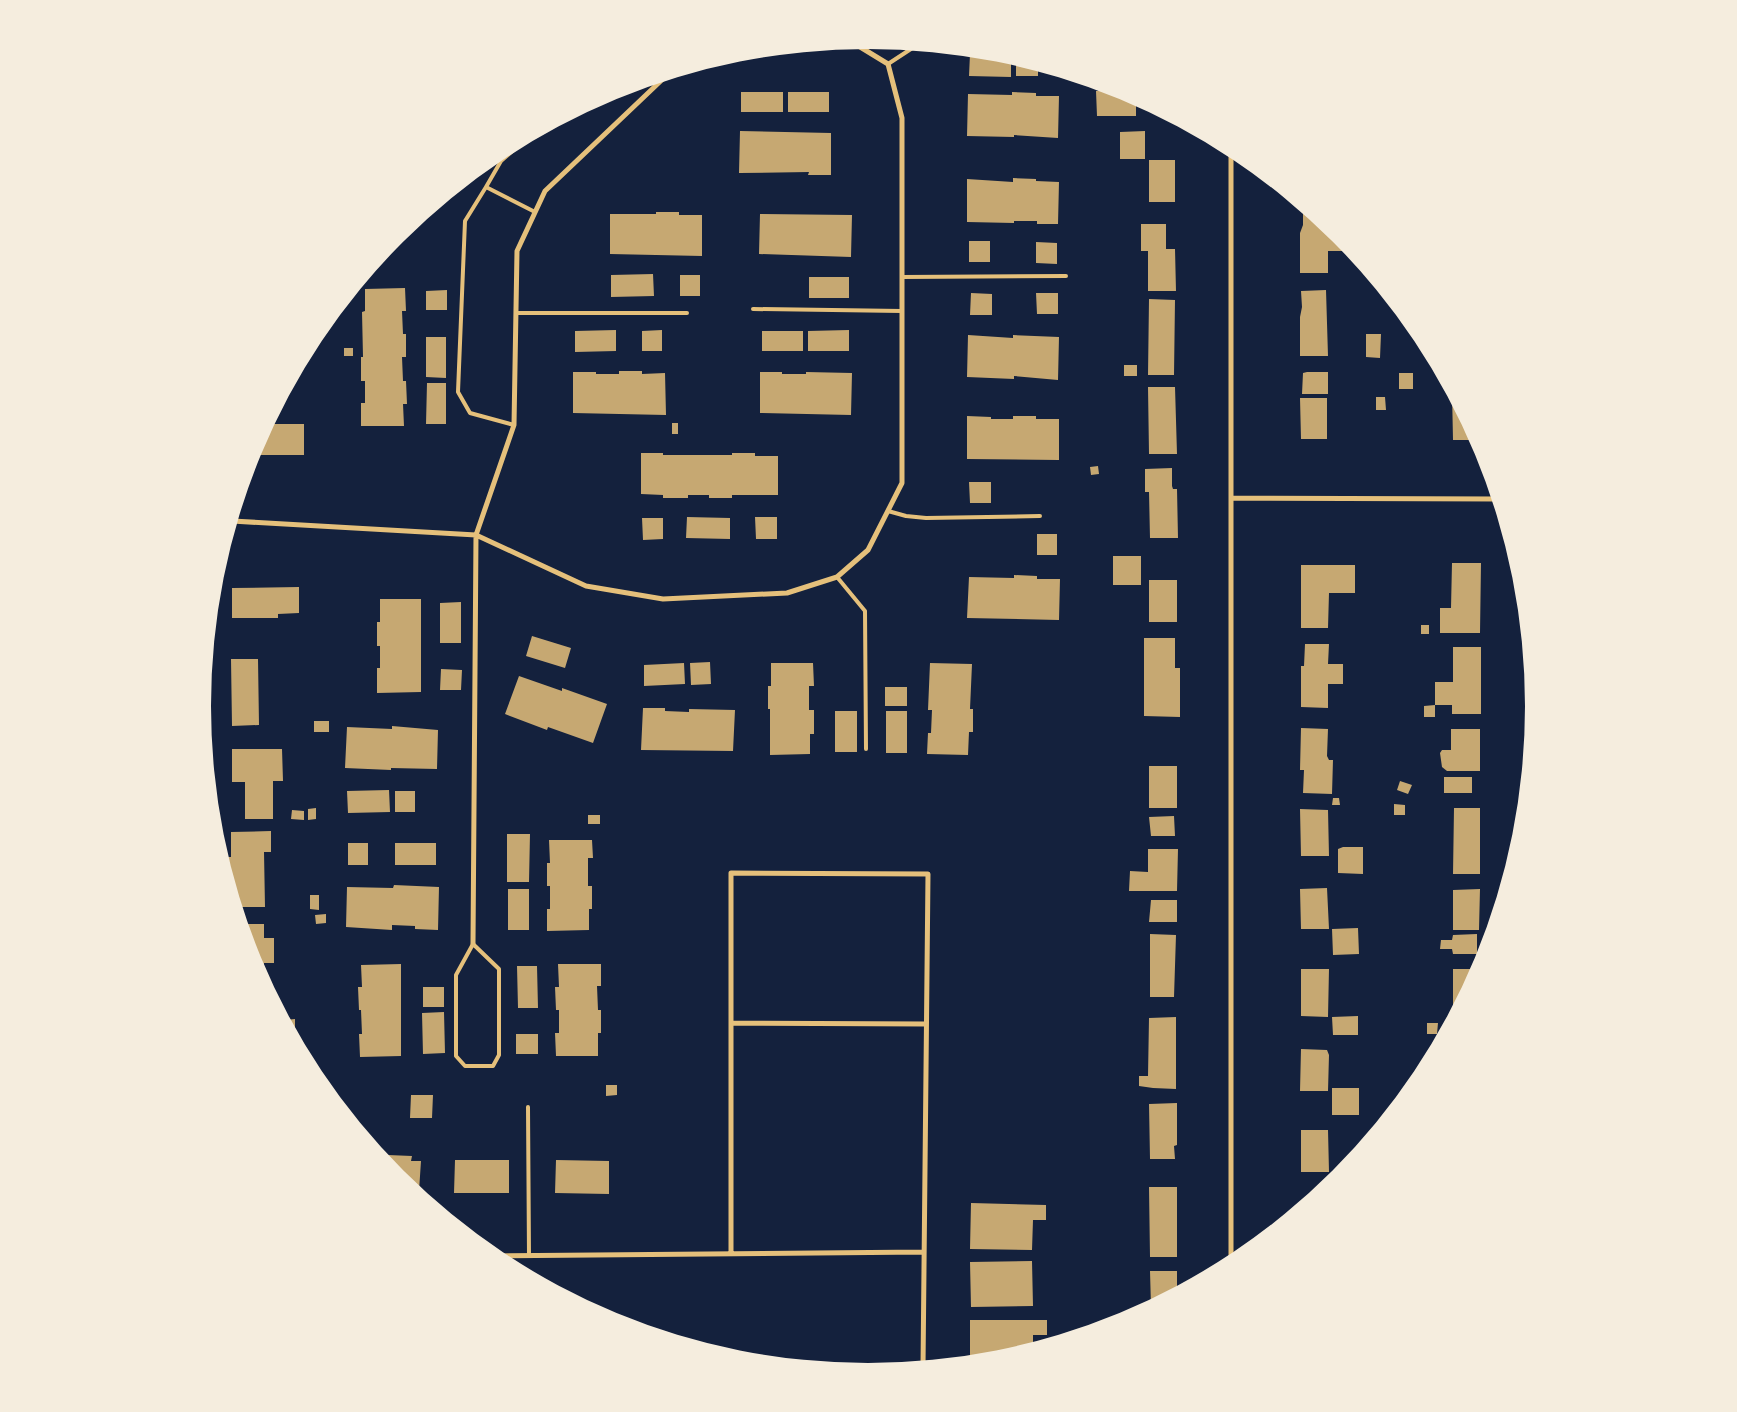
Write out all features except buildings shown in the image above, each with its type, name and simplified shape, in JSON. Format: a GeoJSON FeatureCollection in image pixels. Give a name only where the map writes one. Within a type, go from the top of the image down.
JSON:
{"type":"FeatureCollection","features":[{"type":"Feature","properties":{"kind":"street"},"geometry":{"type":"LineString","coordinates":[[238,521],[476,535],[586,586],[664,599],[787,593],[837,577],[868,550],[902,483],[902,118],[888,64],[864,49]]}},
{"type":"Feature","properties":{"kind":"street"},"geometry":{"type":"LineString","coordinates":[[473,944],[476,535],[514,425],[517,251],[545,191],[656,84]]}},
{"type":"Feature","properties":{"kind":"street"},"geometry":{"type":"LineString","coordinates":[[1231,158],[1231,1254]]}},
{"type":"Feature","properties":{"kind":"street"},"geometry":{"type":"LineString","coordinates":[[1232,498],[1492,499]]}},
{"type":"Feature","properties":{"kind":"street"},"geometry":{"type":"LineString","coordinates":[[731,1254],[731,873],[928,874],[923,1361]]}},
{"type":"Feature","properties":{"kind":"street"},"geometry":{"type":"LineString","coordinates":[[731,1023],[926,1024]]}},
{"type":"Feature","properties":{"kind":"street"},"geometry":{"type":"LineString","coordinates":[[509,1256],[924,1252]]}},
{"type":"Feature","properties":{"kind":"lane"},"geometry":{"type":"LineString","coordinates":[[888,64],[909,50]]}},
{"type":"Feature","properties":{"kind":"lane"},"geometry":{"type":"LineString","coordinates":[[501,162],[465,220],[458,392],[470,413],[514,425]]}},
{"type":"Feature","properties":{"kind":"lane"},"geometry":{"type":"LineString","coordinates":[[486,187],[535,212]]}},
{"type":"Feature","properties":{"kind":"lane"},"geometry":{"type":"LineString","coordinates":[[902,277],[1066,276]]}},
{"type":"Feature","properties":{"kind":"lane"},"geometry":{"type":"LineString","coordinates":[[753,309],[902,311]]}},
{"type":"Feature","properties":{"kind":"lane"},"geometry":{"type":"LineString","coordinates":[[516,313],[687,313]]}},
{"type":"Feature","properties":{"kind":"lane"},"geometry":{"type":"LineString","coordinates":[[888,512],[926,518],[1040,516]]}},
{"type":"Feature","properties":{"kind":"lane"},"geometry":{"type":"LineString","coordinates":[[837,577],[865,611],[866,749]]}},
{"type":"Feature","properties":{"kind":"lane"},"geometry":{"type":"LineString","coordinates":[[473,944],[499,969],[499,1055],[493,1066],[465,1066],[456,1056],[456,975],[473,944]]}},
{"type":"Feature","properties":{"kind":"lane"},"geometry":{"type":"LineString","coordinates":[[528,1107],[529,1256]]}}]}
